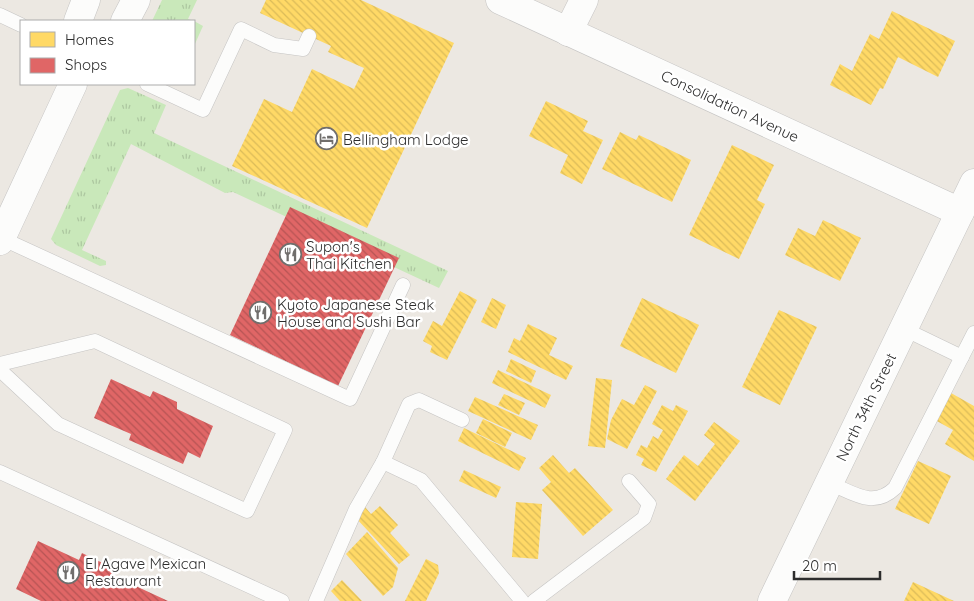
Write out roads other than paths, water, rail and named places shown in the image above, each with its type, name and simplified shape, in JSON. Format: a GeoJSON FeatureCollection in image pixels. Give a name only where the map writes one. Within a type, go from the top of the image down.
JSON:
{"type":"FeatureCollection","features":[{"type":"Feature","properties":{"kind":"street"},"geometry":{"type":"LineString","coordinates":[[78,20],[86,0]]}},
{"type":"Feature","properties":{"kind":"street"},"geometry":{"type":"LineString","coordinates":[[126,20],[136,0]]}},
{"type":"Feature","properties":{"kind":"street","name":"Consolidation Avenue"},"geometry":{"type":"LineString","coordinates":[[500,0],[967,216]]}},
{"type":"Feature","properties":{"kind":"street"},"geometry":{"type":"LineString","coordinates":[[568,32],[584,0]]}},
{"type":"Feature","properties":{"kind":"street"},"geometry":{"type":"LineString","coordinates":[[1,240],[73,85]]}},
{"type":"Feature","properties":{"kind":"street","name":"North 34th Street"},"geometry":{"type":"LineString","coordinates":[[772,601],[904,329],[967,216],[974,183]]}},
{"type":"Feature","properties":{"kind":"lane"},"geometry":{"type":"LineString","coordinates":[[0,15],[20,24]]}},
{"type":"Feature","properties":{"kind":"lane"},"geometry":{"type":"LineString","coordinates":[[149,85],[203,110],[241,29],[274,45],[303,49],[309,36]]}},
{"type":"Feature","properties":{"kind":"lane"},"geometry":{"type":"LineString","coordinates":[[1,240],[350,399],[403,285]]}},
{"type":"Feature","properties":{"kind":"lane"},"geometry":{"type":"LineString","coordinates":[[904,329],[962,356]]}},
{"type":"Feature","properties":{"kind":"lane"},"geometry":{"type":"LineString","coordinates":[[829,483],[869,499],[885,498],[896,488],[974,333]]}},
{"type":"Feature","properties":{"kind":"lane"},"geometry":{"type":"LineString","coordinates":[[0,364],[95,341],[285,430],[248,511],[58,424],[0,370]]}},
{"type":"Feature","properties":{"kind":"lane"},"geometry":{"type":"LineString","coordinates":[[316,601],[356,509],[383,462],[410,404],[419,400],[462,420]]}},
{"type":"Feature","properties":{"kind":"lane"},"geometry":{"type":"LineString","coordinates":[[383,462],[421,480],[522,601]]}},
{"type":"Feature","properties":{"kind":"lane"},"geometry":{"type":"LineString","coordinates":[[0,472],[261,596],[282,601]]}},
{"type":"Feature","properties":{"kind":"lane"},"geometry":{"type":"LineString","coordinates":[[534,601],[644,518],[649,504],[629,481]]}},
{"type":"Feature","properties":{"kind":"place","name":"Bellingham Lodge"},"geometry":{"type":"Point","coordinates":[327,139]}},
{"type":"Feature","properties":{"kind":"place","name":"Supon's Thai Kitchen"},"geometry":{"type":"Point","coordinates":[290,255]}},
{"type":"Feature","properties":{"kind":"place","name":"Kyoto Japanese Steak House and Sushi Bar"},"geometry":{"type":"Point","coordinates":[261,313]}},
{"type":"Feature","properties":{"kind":"place","name":"El Agave Mexican Restaurant"},"geometry":{"type":"Point","coordinates":[69,572]}}]}
